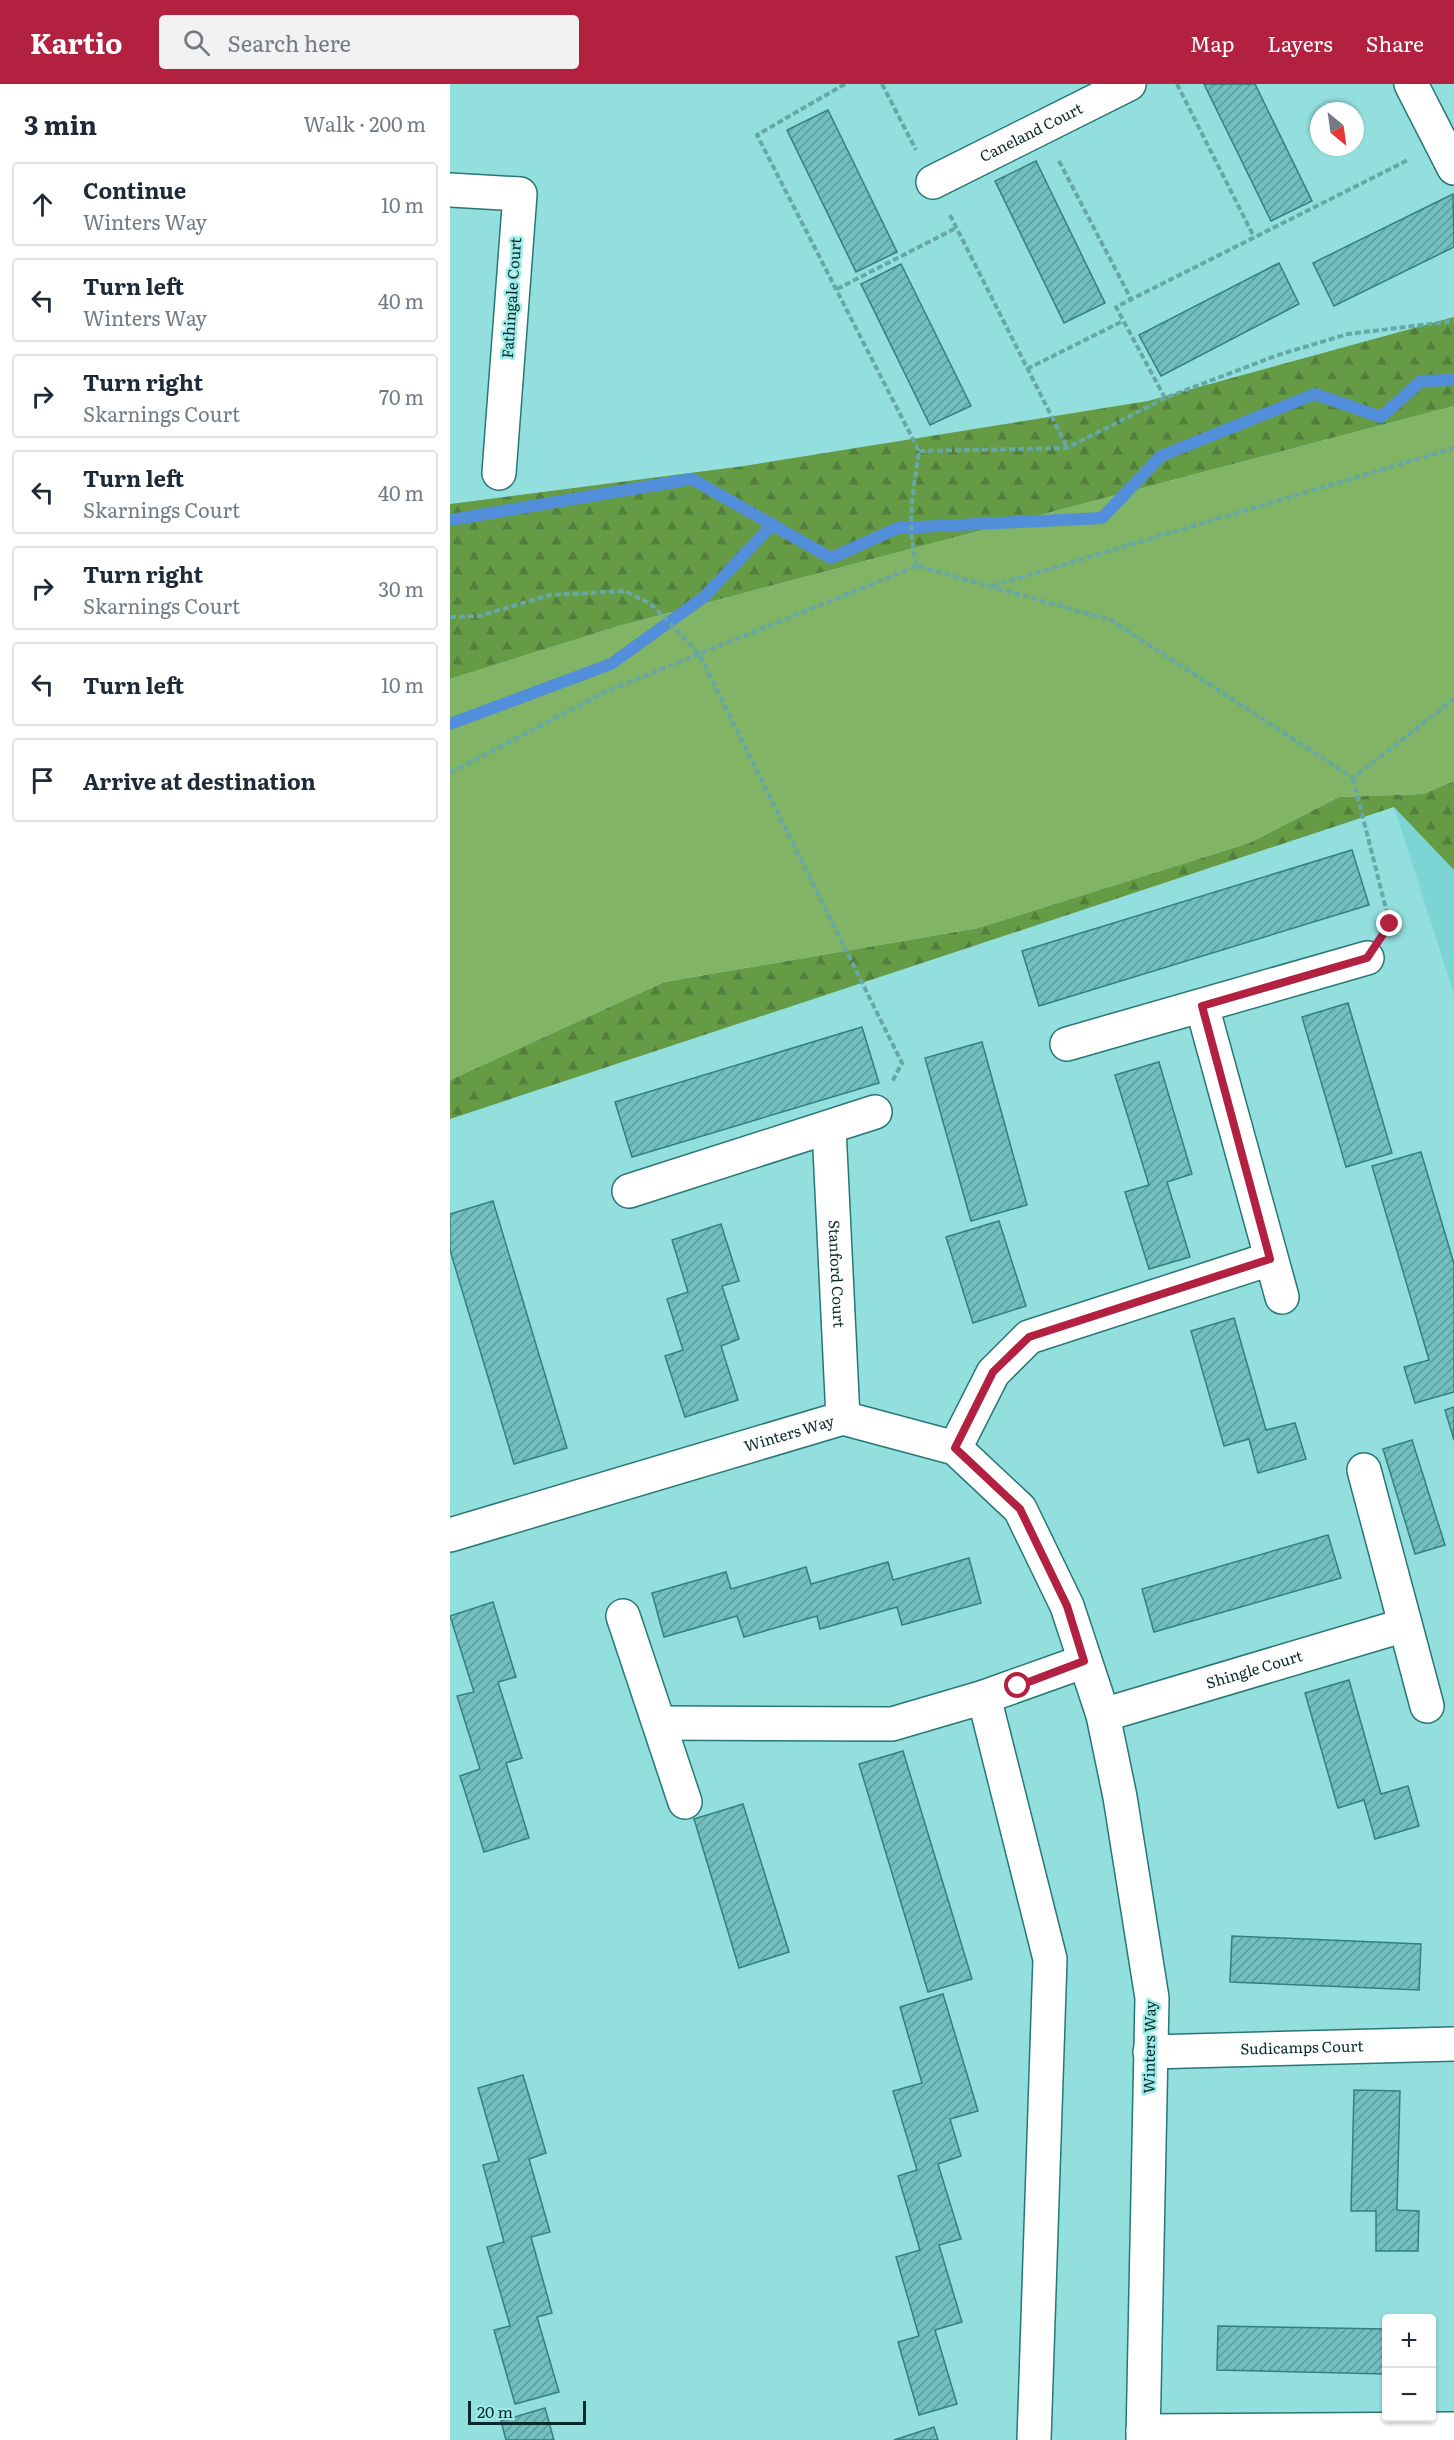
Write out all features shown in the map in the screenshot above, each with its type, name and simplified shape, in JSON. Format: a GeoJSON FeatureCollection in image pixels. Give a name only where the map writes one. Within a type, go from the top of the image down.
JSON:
{"type":"FeatureCollection","features":[{"type":"Feature","properties":{"kind":"street","name":"Caneland Court"},"geometry":{"type":"LineString","coordinates":[[933,182],[1129,84]]}},
{"type":"Feature","properties":{"kind":"street"},"geometry":{"type":"LineString","coordinates":[[1411,84],[1448,156]]}},
{"type":"Feature","properties":{"kind":"street","name":"Fathingale Court"},"geometry":{"type":"LineString","coordinates":[[450,190],[520,194],[499,473]]}},
{"type":"Feature","properties":{"kind":"street"},"geometry":{"type":"LineString","coordinates":[[1067,1044],[1367,958]]}},
{"type":"Feature","properties":{"kind":"street"},"geometry":{"type":"LineString","coordinates":[[1202,1006],[1282,1297]]}},
{"type":"Feature","properties":{"kind":"street"},"geometry":{"type":"LineString","coordinates":[[629,1191],[875,1112]]}},
{"type":"Feature","properties":{"kind":"street","name":"Stanford Court"},"geometry":{"type":"LineString","coordinates":[[829,1128],[843,1418]]}},
{"type":"Feature","properties":{"kind":"street"},"geometry":{"type":"LineString","coordinates":[[955,1448],[993,1372],[1029,1337],[1270,1259]]}},
{"type":"Feature","properties":{"kind":"street","name":"Winters Way"},"geometry":{"type":"LineString","coordinates":[[450,1535],[843,1418],[955,1448],[1020,1509],[1067,1606],[1103,1715],[1120,1797],[1152,1998],[1143,2435]]}},
{"type":"Feature","properties":{"kind":"street"},"geometry":{"type":"LineString","coordinates":[[1364,1470],[1427,1706]]}},
{"type":"Feature","properties":{"kind":"street"},"geometry":{"type":"LineString","coordinates":[[623,1616],[686,1802]]}},
{"type":"Feature","properties":{"kind":"street","name":"Shingle Court"},"geometry":{"type":"LineString","coordinates":[[1103,1715],[1405,1625]]}},
{"type":"Feature","properties":{"kind":"street"},"geometry":{"type":"LineString","coordinates":[[659,1724],[892,1724],[984,1697],[1084,1661]]}},
{"type":"Feature","properties":{"kind":"street"},"geometry":{"type":"LineString","coordinates":[[984,1697],[1050,1959],[1034,2440]]}},
{"type":"Feature","properties":{"kind":"street","name":"Sudicamps Court"},"geometry":{"type":"LineString","coordinates":[[1150,2052],[1454,2044]]}},
{"type":"Feature","properties":{"kind":"street"},"geometry":{"type":"LineString","coordinates":[[1143,2435],[1454,2429]]}},
{"type":"Feature","properties":{"kind":"path"},"geometry":{"type":"LineString","coordinates":[[845,84],[757,135],[920,451],[910,506],[910,541],[917,566]]}},
{"type":"Feature","properties":{"kind":"path"},"geometry":{"type":"LineString","coordinates":[[882,84],[1067,448]]}},
{"type":"Feature","properties":{"kind":"path"},"geometry":{"type":"LineString","coordinates":[[1177,84],[1254,237]]}},
{"type":"Feature","properties":{"kind":"path"},"geometry":{"type":"LineString","coordinates":[[1042,128],[1131,299]]}},
{"type":"Feature","properties":{"kind":"path"},"geometry":{"type":"LineString","coordinates":[[1165,398],[1116,307],[1254,237],[1448,156]]}},
{"type":"Feature","properties":{"kind":"path"},"geometry":{"type":"LineString","coordinates":[[837,290],[956,228]]}},
{"type":"Feature","properties":{"kind":"path"},"geometry":{"type":"LineString","coordinates":[[1027,369],[1124,321]]}},
{"type":"Feature","properties":{"kind":"path"},"geometry":{"type":"LineString","coordinates":[[920,451],[1067,448],[1165,398],[1278,355],[1348,334],[1454,321]]}},
{"type":"Feature","properties":{"kind":"path"},"geometry":{"type":"LineString","coordinates":[[991,586],[1454,448]]}},
{"type":"Feature","properties":{"kind":"path"},"geometry":{"type":"LineString","coordinates":[[450,773],[605,693],[917,566],[1111,620],[1353,778],[1390,924],[1367,958]]}},
{"type":"Feature","properties":{"kind":"path"},"geometry":{"type":"LineString","coordinates":[[450,617],[479,616],[550,595],[590,591],[625,591],[651,604],[688,641],[699,654],[902,1063],[875,1112]]}},
{"type":"Feature","properties":{"kind":"path"},"geometry":{"type":"LineString","coordinates":[[1353,778],[1454,699]]}},
{"type":"Feature","properties":{"kind":"shaded area"},"geometry":{"type":"Polygon","coordinates":[[[1454,786],[1454,994],[1394,807],[1454,786]]]}},
{"type":"Feature","properties":{"kind":"green space"},"geometry":{"type":"Polygon","coordinates":[[[1454,317],[1454,406],[619,626],[450,679],[450,504],[744,466],[1148,401],[1454,317]]]}},
{"type":"Feature","properties":{"kind":"green space"},"geometry":{"type":"Polygon","coordinates":[[[1454,406],[1454,781],[1423,794],[1339,797],[1249,843],[978,928],[664,982],[450,1080],[450,679],[619,626],[1454,406]]]}},
{"type":"Feature","properties":{"kind":"green space"},"geometry":{"type":"Polygon","coordinates":[[[1454,781],[1454,870],[1394,807],[450,1119],[450,1080],[664,982],[978,928],[1249,843],[1339,797],[1423,794],[1454,781]]]}},
{"type":"Feature","properties":{"kind":"building"},"geometry":{"type":"Polygon","coordinates":[[[1204,84],[1255,84],[1312,201],[1271,221],[1204,84]]]}},
{"type":"Feature","properties":{"kind":"building"},"geometry":{"type":"Polygon","coordinates":[[[828,110],[897,252],[856,272],[787,130],[828,110]]]}},
{"type":"Feature","properties":{"kind":"building"},"geometry":{"type":"Polygon","coordinates":[[[1036,161],[1105,303],[1064,323],[995,181],[1036,161]]]}},
{"type":"Feature","properties":{"kind":"building"},"geometry":{"type":"Polygon","coordinates":[[[1453,194],[1454,247],[1334,306],[1313,263],[1453,194]]]}},
{"type":"Feature","properties":{"kind":"building"},"geometry":{"type":"Polygon","coordinates":[[[1279,263],[1299,304],[1161,376],[1139,335],[1279,263]]]}},
{"type":"Feature","properties":{"kind":"building"},"geometry":{"type":"Polygon","coordinates":[[[901,264],[971,406],[930,425],[861,284],[901,264]]]}},
{"type":"Feature","properties":{"kind":"building"},"geometry":{"type":"Polygon","coordinates":[[[1352,850],[1369,905],[1039,1006],[1022,951],[1352,850]]]}},
{"type":"Feature","properties":{"kind":"building"},"geometry":{"type":"Polygon","coordinates":[[[1348,1003],[1392,1153],[1346,1167],[1302,1017],[1348,1003]]]}},
{"type":"Feature","properties":{"kind":"building"},"geometry":{"type":"Polygon","coordinates":[[[862,1027],[879,1083],[632,1157],[615,1102],[862,1027]]]}},
{"type":"Feature","properties":{"kind":"building"},"geometry":{"type":"Polygon","coordinates":[[[982,1042],[1027,1205],[971,1221],[925,1058],[982,1042]]]}},
{"type":"Feature","properties":{"kind":"building"},"geometry":{"type":"Polygon","coordinates":[[[1159,1062],[1192,1174],[1167,1182],[1190,1257],[1149,1269],[1125,1192],[1149,1185],[1115,1075],[1159,1062]]]}},
{"type":"Feature","properties":{"kind":"building"},"geometry":{"type":"Polygon","coordinates":[[[1421,1152],[1454,1264],[1454,1392],[1415,1403],[1404,1367],[1429,1360],[1372,1166],[1421,1152]]]}},
{"type":"Feature","properties":{"kind":"building"},"geometry":{"type":"Polygon","coordinates":[[[493,1201],[567,1448],[514,1464],[450,1250],[450,1214],[493,1201]]]}},
{"type":"Feature","properties":{"kind":"building"},"geometry":{"type":"Polygon","coordinates":[[[999,1221],[1026,1306],[973,1323],[946,1237],[999,1221]]]}},
{"type":"Feature","properties":{"kind":"building"},"geometry":{"type":"Polygon","coordinates":[[[721,1224],[739,1281],[722,1286],[739,1339],[721,1346],[738,1400],[685,1417],[665,1356],[683,1350],[667,1299],[688,1292],[672,1240],[721,1224]]]}},
{"type":"Feature","properties":{"kind":"building"},"geometry":{"type":"Polygon","coordinates":[[[1234,1318],[1266,1430],[1295,1423],[1306,1459],[1258,1473],[1249,1439],[1224,1446],[1191,1331],[1234,1318]]]}},
{"type":"Feature","properties":{"kind":"building"},"geometry":{"type":"Polygon","coordinates":[[[1454,1407],[1454,1440],[1445,1410],[1454,1407]]]}},
{"type":"Feature","properties":{"kind":"building"},"geometry":{"type":"Polygon","coordinates":[[[1412,1440],[1445,1545],[1415,1554],[1383,1449],[1412,1440]]]}},
{"type":"Feature","properties":{"kind":"building"},"geometry":{"type":"Polygon","coordinates":[[[1328,1535],[1341,1578],[1154,1632],[1142,1589],[1328,1535]]]}},
{"type":"Feature","properties":{"kind":"building"},"geometry":{"type":"Polygon","coordinates":[[[969,1558],[981,1603],[902,1625],[897,1607],[820,1629],[817,1616],[744,1637],[737,1616],[664,1637],[652,1593],[726,1572],[731,1589],[806,1567],[811,1584],[888,1562],[893,1580],[969,1558]]]}},
{"type":"Feature","properties":{"kind":"building"},"geometry":{"type":"Polygon","coordinates":[[[493,1602],[516,1677],[498,1682],[522,1758],[506,1763],[529,1838],[484,1852],[460,1776],[480,1769],[457,1696],[474,1692],[450,1616],[493,1602]]]}},
{"type":"Feature","properties":{"kind":"building"},"geometry":{"type":"Polygon","coordinates":[[[1349,1680],[1381,1794],[1408,1786],[1419,1826],[1375,1839],[1364,1800],[1338,1808],[1305,1693],[1349,1680]]]}},
{"type":"Feature","properties":{"kind":"building"},"geometry":{"type":"Polygon","coordinates":[[[903,1751],[972,1979],[928,1992],[859,1764],[903,1751]]]}},
{"type":"Feature","properties":{"kind":"building"},"geometry":{"type":"Polygon","coordinates":[[[743,1804],[789,1952],[739,1968],[694,1819],[743,1804]]]}},
{"type":"Feature","properties":{"kind":"building"},"geometry":{"type":"Polygon","coordinates":[[[1232,1936],[1421,1944],[1419,1990],[1230,1982],[1232,1936]]]}},
{"type":"Feature","properties":{"kind":"building"},"geometry":{"type":"Polygon","coordinates":[[[943,1994],[978,2111],[950,2119],[961,2156],[938,2164],[961,2239],[939,2245],[962,2322],[935,2330],[957,2404],[919,2415],[898,2342],[919,2336],[896,2257],[920,2250],[898,2176],[917,2170],[893,2091],[922,2083],[900,2007],[943,1994]]]}},
{"type":"Feature","properties":{"kind":"building"},"geometry":{"type":"Polygon","coordinates":[[[523,2075],[546,2153],[529,2159],[550,2232],[531,2237],[552,2313],[537,2317],[559,2392],[515,2404],[494,2330],[510,2326],[487,2247],[504,2242],[483,2165],[499,2161],[478,2088],[523,2075]]]}},
{"type":"Feature","properties":{"kind":"building"},"geometry":{"type":"Polygon","coordinates":[[[1354,2090],[1400,2091],[1397,2210],[1419,2211],[1418,2251],[1376,2251],[1376,2211],[1351,2211],[1354,2090]]]}},
{"type":"Feature","properties":{"kind":"building"},"geometry":{"type":"Polygon","coordinates":[[[1218,2326],[1382,2329],[1382,2374],[1217,2370],[1218,2326]]]}},
{"type":"Feature","properties":{"kind":"building"},"geometry":{"type":"Polygon","coordinates":[[[545,2408],[554,2440],[506,2440],[501,2421],[545,2408]]]}},
{"type":"Feature","properties":{"kind":"building"},"geometry":{"type":"Polygon","coordinates":[[[934,2427],[938,2440],[894,2440],[934,2427]]]}},
{"type":"Feature","properties":{"kind":"waterway"},"geometry":{"type":"LineString","coordinates":[[450,520],[692,479],[831,558],[898,528],[1102,518],[1161,456],[1315,394],[1381,417],[1421,381],[1454,380]]}},
{"type":"Feature","properties":{"kind":"waterway"},"geometry":{"type":"LineString","coordinates":[[450,724],[611,664],[704,597],[773,524]]}},
{"type":"Feature","properties":{"kind":"route"},"geometry":{"type":"LineString","coordinates":[[1018,1686],[1084,1661],[1067,1606],[1020,1509],[955,1448],[993,1372],[1029,1337],[1270,1259],[1202,1006],[1367,958],[1390,924]]}}]}
